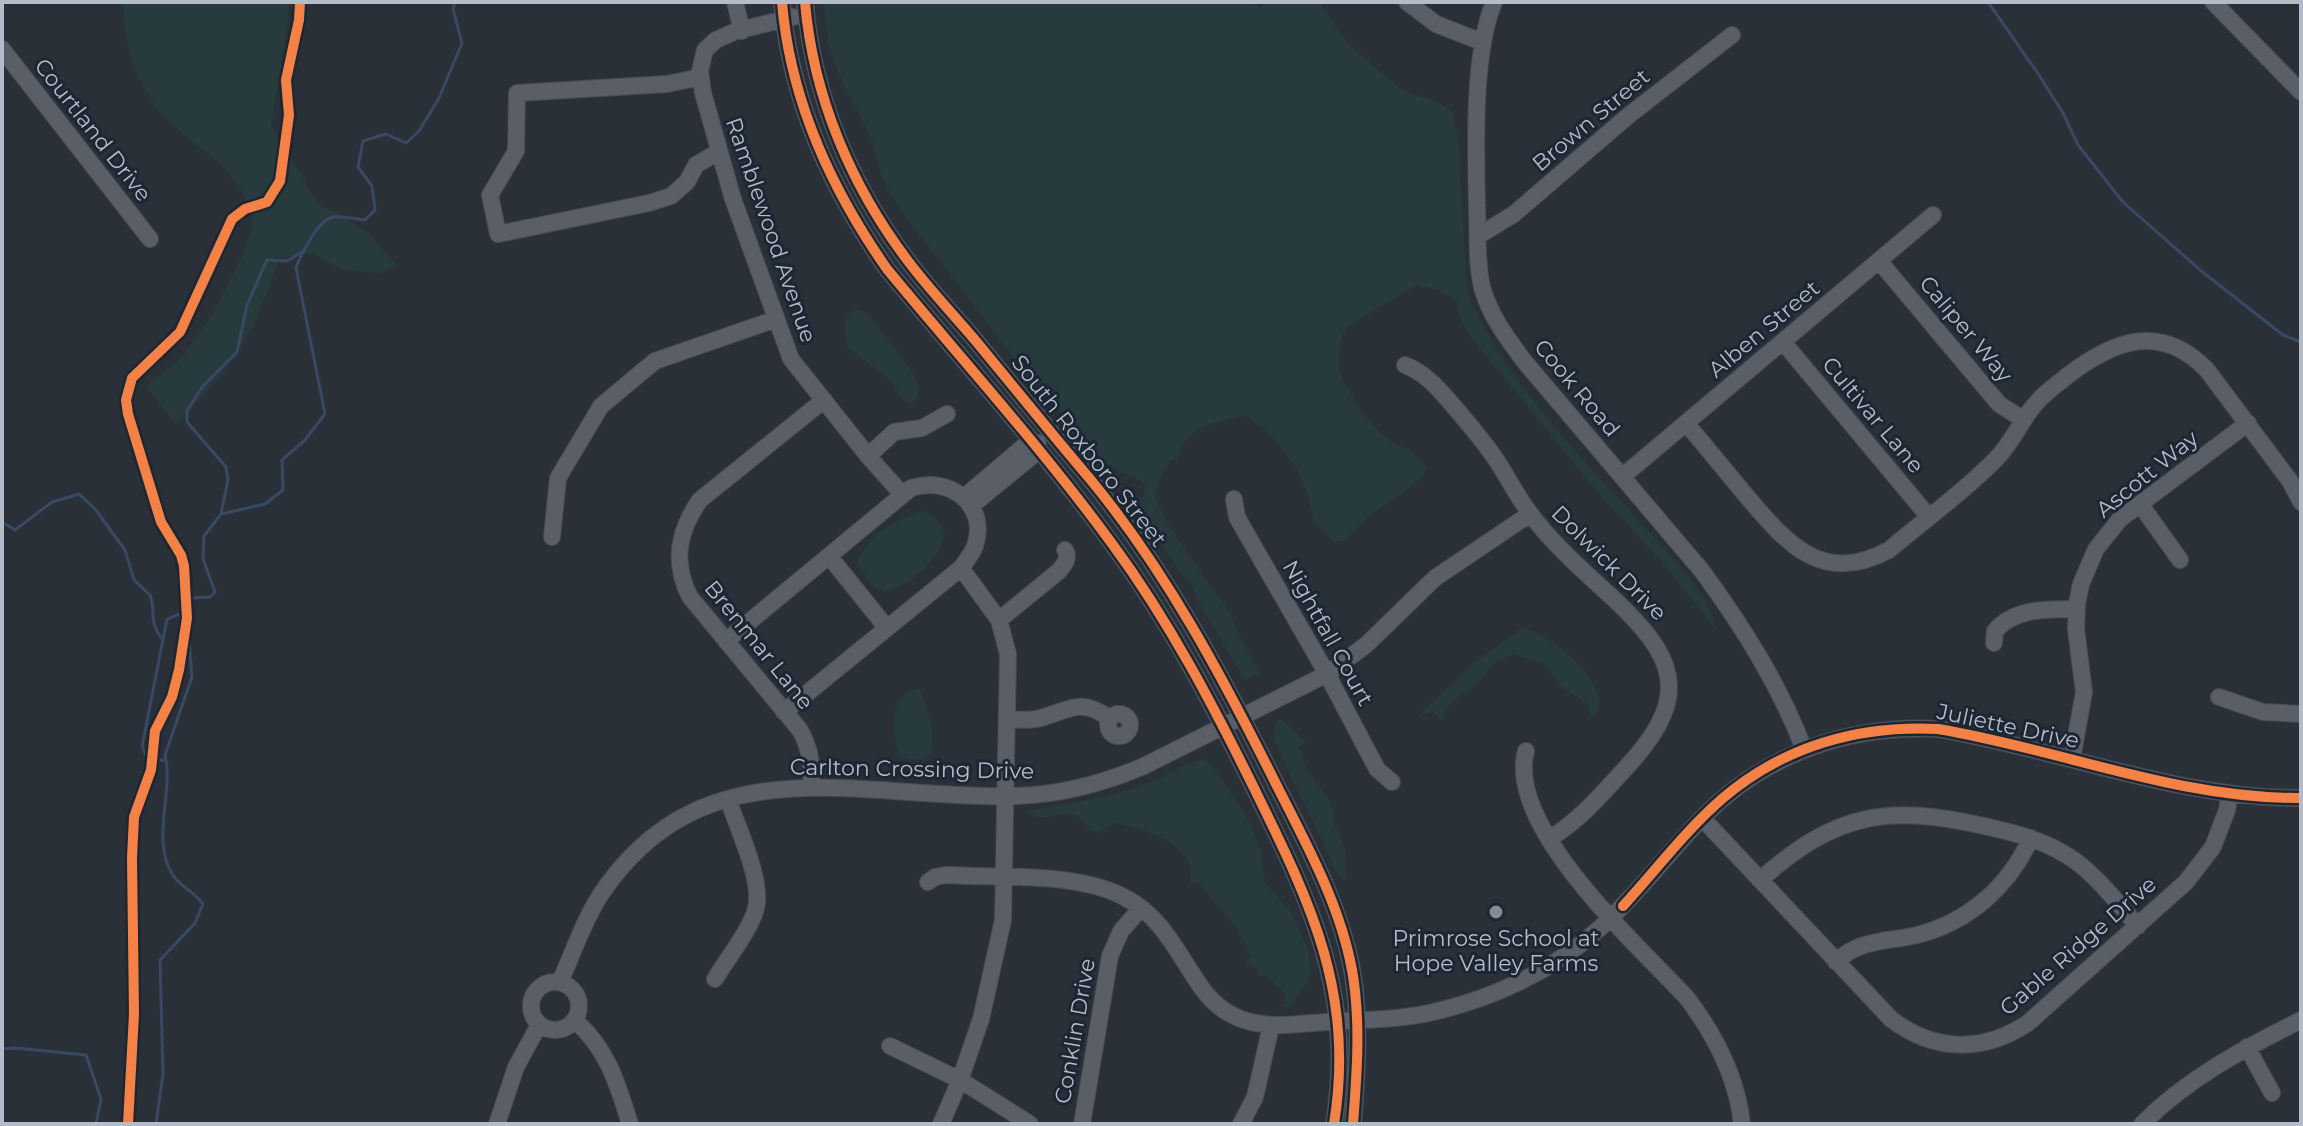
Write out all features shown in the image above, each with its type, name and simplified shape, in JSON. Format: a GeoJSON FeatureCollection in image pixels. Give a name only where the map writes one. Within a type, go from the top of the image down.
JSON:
{"type":"FeatureCollection","features":[{"type":"Feature","properties":{"kind":"street"},"geometry":{"type":"LineString","coordinates":[[735,2],[742,31]]}},
{"type":"Feature","properties":{"kind":"street","name":"South Roxboro Street"},"geometry":{"type":"LineString","coordinates":[[782,2],[797,84],[807,119],[826,166],[864,236],[887,269],[1104,533],[1141,585],[1223,726],[1282,844],[1319,929],[1329,962],[1339,1021],[1340,1068],[1334,1124]]}},
{"type":"Feature","properties":{"kind":"street"},"geometry":{"type":"LineString","coordinates":[[1407,2],[1436,24],[1482,42]]}},
{"type":"Feature","properties":{"kind":"street","name":"Cook Road"},"geometry":{"type":"LineString","coordinates":[[1494,2],[1482,42],[1476,167],[1482,285],[1494,318],[1524,361],[1726,603],[1777,686],[1804,749]]}},
{"type":"Feature","properties":{"kind":"street"},"geometry":{"type":"LineString","coordinates":[[2238,2],[2219,8],[2301,92]]}},
{"type":"Feature","properties":{"kind":"street"},"geometry":{"type":"LineString","coordinates":[[718,152],[696,165],[687,182],[671,196],[498,234],[490,195],[516,151],[517,93],[667,84],[701,77],[705,50],[716,40],[784,20],[805,8]]}},
{"type":"Feature","properties":{"kind":"street","name":"South Roxboro Street"},"geometry":{"type":"LineString","coordinates":[[805,8],[816,70],[830,117],[863,193],[909,263],[1120,518],[1170,590],[1242,716],[1322,878],[1352,969],[1358,1021],[1353,1124]]}},
{"type":"Feature","properties":{"kind":"street","name":"Brown Street"},"geometry":{"type":"LineString","coordinates":[[1478,236],[1514,214],[1628,116],[1732,35]]}},
{"type":"Feature","properties":{"kind":"street","name":"Courtland Drive"},"geometry":{"type":"LineString","coordinates":[[2,49],[150,239]]}},
{"type":"Feature","properties":{"kind":"street","name":"Ramblewood Avenue"},"geometry":{"type":"LineString","coordinates":[[701,77],[718,152],[791,359],[902,494]]}},
{"type":"Feature","properties":{"kind":"street","name":"Alben Street"},"geometry":{"type":"LineString","coordinates":[[1623,476],[1933,215]]}},
{"type":"Feature","properties":{"kind":"street","name":"Caliper Way"},"geometry":{"type":"LineString","coordinates":[[1879,261],[1999,404],[2024,420]]}},
{"type":"Feature","properties":{"kind":"street"},"geometry":{"type":"LineString","coordinates":[[552,537],[558,478],[601,406],[655,361],[776,319]]}},
{"type":"Feature","properties":{"kind":"street"},"geometry":{"type":"LineString","coordinates":[[1686,423],[1781,535],[1803,553],[1848,565],[1875,558],[1889,550],[1996,460],[2039,400],[2090,359],[2132,340],[2170,344],[2192,355],[2248,423],[2290,481],[2301,502]]}},
{"type":"Feature","properties":{"kind":"street","name":"Cultivar Lane"},"geometry":{"type":"LineString","coordinates":[[1783,342],[1929,517]]}},
{"type":"Feature","properties":{"kind":"street","name":"Dolwick Drive"},"geometry":{"type":"LineString","coordinates":[[1405,365],[1426,375],[1482,439],[1530,514],[1563,551],[1645,628],[1660,651],[1667,675],[1666,706],[1652,738],[1585,814],[1549,839]]}},
{"type":"Feature","properties":{"kind":"street","name":"Brenmar Lane"},"geometry":{"type":"LineString","coordinates":[[811,787],[809,747],[800,730],[685,587],[678,557],[684,525],[700,500],[824,400]]}},
{"type":"Feature","properties":{"kind":"street"},"geometry":{"type":"LineString","coordinates":[[868,456],[894,432],[922,428],[947,414]]}},
{"type":"Feature","properties":{"kind":"street","name":"Ascott Way"},"geometry":{"type":"LineString","coordinates":[[2072,759],[2084,692],[2076,609],[2081,584],[2096,549],[2120,519],[2248,423]]}},
{"type":"Feature","properties":{"kind":"street"},"geometry":{"type":"LineString","coordinates":[[968,501],[1031,457],[1033,447],[1051,432]]}},
{"type":"Feature","properties":{"kind":"street"},"geometry":{"type":"LineString","coordinates":[[726,641],[902,494],[919,485],[937,484],[951,488],[968,501],[978,535],[974,550],[961,568],[784,712]]}},
{"type":"Feature","properties":{"kind":"street","name":"Nightfall Court"},"geometry":{"type":"LineString","coordinates":[[1234,499],[1237,517],[1327,674],[1377,769],[1392,782]]}},
{"type":"Feature","properties":{"kind":"street"},"geometry":{"type":"LineString","coordinates":[[2140,504],[2180,560]]}},
{"type":"Feature","properties":{"kind":"street","name":"Carlton Crossing Drive"},"geometry":{"type":"LineString","coordinates":[[560,982],[591,910],[636,853],[676,823],[728,799],[767,790],[811,787],[1007,796],[1053,794],[1114,779],[1327,674],[1366,645],[1435,578],[1530,514]]}},
{"type":"Feature","properties":{"kind":"street"},"geometry":{"type":"LineString","coordinates":[[999,620],[1059,571],[1067,555],[1065,550]]}},
{"type":"Feature","properties":{"kind":"street"},"geometry":{"type":"LineString","coordinates":[[829,556],[886,627]]}},
{"type":"Feature","properties":{"kind":"street"},"geometry":{"type":"LineString","coordinates":[[941,1124],[981,1019],[1003,920],[1005,878],[1008,654],[999,620],[961,568]]}},
{"type":"Feature","properties":{"kind":"street"},"geometry":{"type":"LineString","coordinates":[[1994,643],[1995,631],[2008,620],[2037,611],[2076,609]]}},
{"type":"Feature","properties":{"kind":"street"},"geometry":{"type":"LineString","coordinates":[[2219,697],[2263,712],[2301,714]]}},
{"type":"Feature","properties":{"kind":"street"},"geometry":{"type":"LineString","coordinates":[[1007,719],[1031,720],[1078,706],[1096,710],[1109,718]]}},
{"type":"Feature","properties":{"kind":"street","name":"Juliette Drive"},"geometry":{"type":"LineString","coordinates":[[1271,1026],[1430,1013],[1511,986],[1579,945],[1611,917],[1702,818],[1744,781],[1804,749],[1857,733],[1910,728],[1965,734],[2186,786],[2230,794],[2301,798]]}},
{"type":"Feature","properties":{"kind":"street"},"geometry":{"type":"LineString","coordinates":[[1526,751],[1523,767],[1529,794],[1549,839],[1579,882],[1703,1018],[1735,1086],[1742,1124]]}},
{"type":"Feature","properties":{"kind":"street","name":"Gable Ridge Drive"},"geometry":{"type":"LineString","coordinates":[[1702,818],[1836,962],[1904,1029],[1934,1042],[1967,1046],[1999,1039],[2028,1023],[2186,882],[2202,864],[2221,830],[2230,794]]}},
{"type":"Feature","properties":{"kind":"street"},"geometry":{"type":"LineString","coordinates":[[715,979],[754,914],[757,898],[754,879],[728,799]]}},
{"type":"Feature","properties":{"kind":"street"},"geometry":{"type":"LineString","coordinates":[[1760,880],[1810,841],[1829,831],[1872,817],[1895,814],[1941,816],[2031,838],[2077,862],[2138,926]]}},
{"type":"Feature","properties":{"kind":"street"},"geometry":{"type":"LineString","coordinates":[[1836,962],[1858,945],[1917,935],[1972,911],[2001,885],[2031,838]]}},
{"type":"Feature","properties":{"kind":"street"},"geometry":{"type":"LineString","coordinates":[[928,882],[940,875],[1088,883],[1125,897],[1141,908],[1165,929],[1211,999],[1239,1018],[1271,1026],[1255,1097],[1241,1124]]}},
{"type":"Feature","properties":{"kind":"street","name":"Conklin Drive"},"geometry":{"type":"LineString","coordinates":[[1082,1124],[1110,956],[1121,931],[1141,908]]}},
{"type":"Feature","properties":{"kind":"street"},"geometry":{"type":"LineString","coordinates":[[560,982],[568,985],[577,997],[578,1013],[574,1020],[554,1030],[539,1025],[531,1011],[533,995],[545,984],[560,982]]}},
{"type":"Feature","properties":{"kind":"street"},"geometry":{"type":"LineString","coordinates":[[574,1020],[594,1040],[609,1064],[630,1124]]}},
{"type":"Feature","properties":{"kind":"street"},"geometry":{"type":"LineString","coordinates":[[2142,1124],[2162,1104],[2205,1071],[2301,1020]]}},
{"type":"Feature","properties":{"kind":"street"},"geometry":{"type":"LineString","coordinates":[[497,1124],[516,1067],[539,1025]]}},
{"type":"Feature","properties":{"kind":"street"},"geometry":{"type":"LineString","coordinates":[[890,1046],[960,1080],[1030,1124]]}},
{"type":"Feature","properties":{"kind":"street"},"geometry":{"type":"LineString","coordinates":[[2247,1047],[2272,1093]]}},
{"type":"Feature","properties":{"kind":"green space"},"geometry":{"type":"Polygon","coordinates":[[[123,2],[288,2],[288,21],[271,126],[320,206],[342,215],[370,235],[397,265],[379,273],[342,270],[313,253],[280,258],[254,325],[222,376],[176,424],[146,386],[180,359],[203,329],[240,260],[252,220],[246,201],[227,172],[163,115],[146,91],[128,47],[123,2]]]}},
{"type":"Feature","properties":{"kind":"green space"},"geometry":{"type":"Polygon","coordinates":[[[823,2],[1248,2],[1261,7],[1266,2],[1318,2],[1347,42],[1380,72],[1404,91],[1438,102],[1453,113],[1459,147],[1467,291],[1480,321],[1541,410],[1695,585],[1713,616],[1717,631],[1663,563],[1593,487],[1472,338],[1461,322],[1456,300],[1438,290],[1417,285],[1348,326],[1339,349],[1339,363],[1345,384],[1368,419],[1389,440],[1408,448],[1427,468],[1422,477],[1370,515],[1346,540],[1334,542],[1313,522],[1306,491],[1292,462],[1271,437],[1246,416],[1214,423],[1195,432],[1181,447],[1178,458],[1170,461],[1159,482],[1156,496],[1159,507],[1231,614],[1235,628],[1262,677],[1255,674],[1245,680],[1196,598],[1192,585],[1138,511],[1134,502],[1143,497],[1146,487],[1141,481],[1098,460],[1075,427],[1019,364],[903,213],[882,178],[872,140],[842,82],[828,42],[823,2]]]}},
{"type":"Feature","properties":{"kind":"green space"},"geometry":{"type":"Polygon","coordinates":[[[858,309],[868,314],[912,372],[919,388],[912,405],[905,401],[888,378],[848,348],[844,325],[849,313],[858,309]]]}},
{"type":"Feature","properties":{"kind":"green space"},"geometry":{"type":"Polygon","coordinates":[[[924,511],[935,517],[945,533],[936,553],[923,570],[905,583],[885,592],[874,587],[858,565],[858,557],[878,533],[899,520],[924,511]]]}},
{"type":"Feature","properties":{"kind":"green space"},"geometry":{"type":"Polygon","coordinates":[[[1522,628],[1556,644],[1587,673],[1599,698],[1592,719],[1588,705],[1560,685],[1545,664],[1513,654],[1494,664],[1473,688],[1461,694],[1446,708],[1442,720],[1432,711],[1417,717],[1471,665],[1522,628]]]}},
{"type":"Feature","properties":{"kind":"green space"},"geometry":{"type":"Polygon","coordinates":[[[920,689],[933,731],[932,752],[924,758],[913,760],[899,756],[894,715],[902,697],[920,689]]]}},
{"type":"Feature","properties":{"kind":"green space"},"geometry":{"type":"Polygon","coordinates":[[[1277,720],[1282,720],[1306,742],[1299,747],[1307,770],[1334,811],[1333,821],[1345,849],[1347,881],[1338,875],[1275,742],[1277,720]]]}},
{"type":"Feature","properties":{"kind":"green space"},"geometry":{"type":"Polygon","coordinates":[[[1203,759],[1212,765],[1247,817],[1261,850],[1265,883],[1292,913],[1308,950],[1311,969],[1307,982],[1290,1007],[1282,1006],[1286,994],[1265,975],[1256,976],[1258,970],[1245,961],[1251,956],[1235,926],[1197,882],[1191,885],[1188,863],[1174,846],[1144,830],[1114,823],[1098,833],[1089,830],[1083,821],[1069,814],[1037,817],[1029,814],[1038,809],[1131,789],[1203,759]]]}},
{"type":"Feature","properties":{"kind":"waterway"},"geometry":{"type":"LineString","coordinates":[[156,1124],[163,1074],[160,960],[195,923],[203,904],[172,874],[163,845],[167,784],[165,755],[192,677],[189,640],[182,628],[180,614],[183,603],[191,598],[210,597],[215,592],[203,559],[204,536],[221,514],[265,504],[283,490],[282,460],[305,440],[325,414],[296,268],[311,238],[327,219],[365,220],[375,210],[372,186],[358,167],[363,141],[386,134],[406,143],[419,131],[439,98],[462,43],[453,9],[455,2]]}},
{"type":"Feature","properties":{"kind":"waterway"},"geometry":{"type":"LineString","coordinates":[[1988,2],[2063,113],[2078,145],[2123,202],[2200,270],[2283,335],[2301,342]]}},
{"type":"Feature","properties":{"kind":"waterway"},"geometry":{"type":"LineString","coordinates":[[221,514],[228,480],[226,467],[187,422],[187,411],[203,386],[237,352],[247,305],[267,260],[287,261],[302,252]]}},
{"type":"Feature","properties":{"kind":"waterway"},"geometry":{"type":"LineString","coordinates":[[2,522],[15,530],[52,502],[79,494],[95,509],[125,550],[134,580],[150,595],[153,621],[162,639]]}},
{"type":"Feature","properties":{"kind":"waterway"},"geometry":{"type":"LineString","coordinates":[[166,761],[147,757],[142,747],[167,619],[180,614]]}},
{"type":"Feature","properties":{"kind":"waterway"},"geometry":{"type":"LineString","coordinates":[[2,1049],[86,1055],[101,1099],[96,1124]]}},
{"type":"Feature","properties":{"kind":"cycle path"},"geometry":{"type":"LineString","coordinates":[[128,1124],[134,1014],[134,817],[151,770],[155,731],[172,697],[187,618],[181,555],[161,522],[126,400],[132,378],[180,332],[232,219],[245,209],[267,202],[280,181],[289,115],[286,80],[300,2]]}},
{"type":"Feature","properties":{"kind":"cycle path"},"geometry":{"type":"LineString","coordinates":[[782,2],[794,74],[816,142],[867,239],[887,269],[1059,474],[1133,574],[1189,664],[1255,790],[1310,911],[1333,991],[1339,1077],[1334,1124]]}},
{"type":"Feature","properties":{"kind":"cycle path"},"geometry":{"type":"LineString","coordinates":[[805,2],[816,72],[826,105],[852,171],[869,202],[916,271],[1090,479],[1144,551],[1214,666],[1311,853],[1347,946],[1355,989],[1357,1066],[1353,1124]]}},
{"type":"Feature","properties":{"kind":"cycle path"},"geometry":{"type":"LineString","coordinates":[[1623,906],[1696,823],[1723,798],[1771,765],[1797,752],[1851,735],[1938,729],[2164,782],[2255,796],[2301,798]]}},
{"type":"Feature","properties":{"kind":"place","name":"Primrose School at Hope Valley Farms"},"geometry":{"type":"Point","coordinates":[1496,912]}}]}
